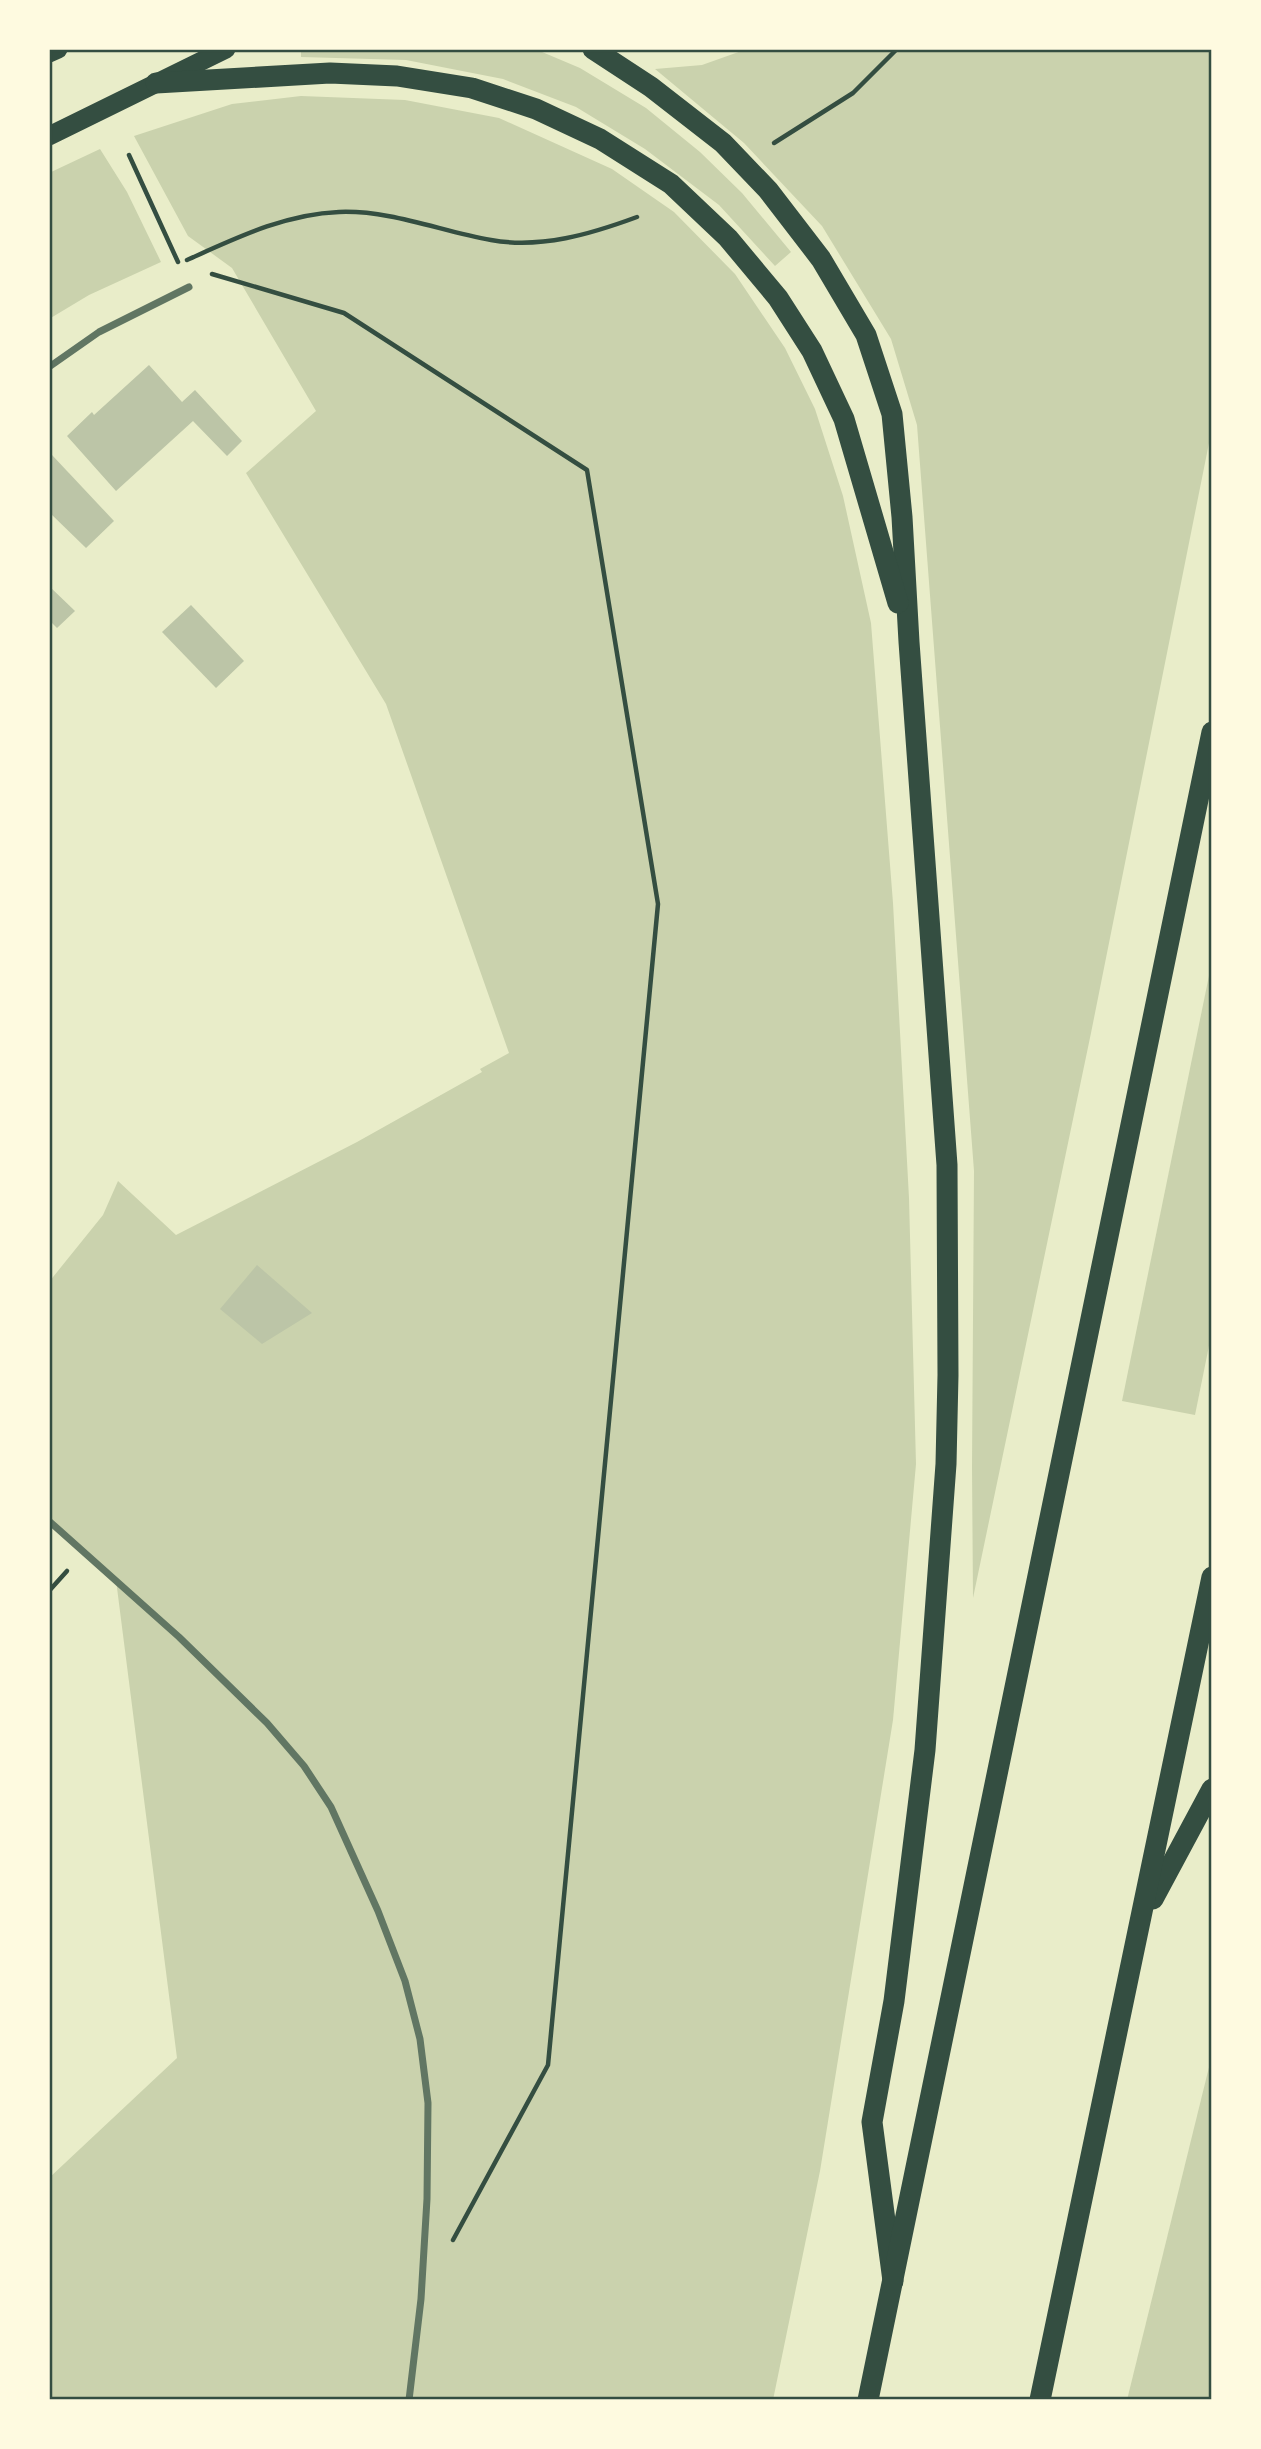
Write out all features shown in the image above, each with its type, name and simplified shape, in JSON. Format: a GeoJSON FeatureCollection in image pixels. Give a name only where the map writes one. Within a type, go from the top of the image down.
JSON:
{"type":"FeatureCollection","features":[{"type":"Feature","properties":{"kind":"highway"},"geometry":{"type":"LineString","coordinates":[[49,53],[58,49]]}},
{"type":"Feature","properties":{"kind":"highway"},"geometry":{"type":"LineString","coordinates":[[49,136],[226,49]]}},
{"type":"Feature","properties":{"kind":"highway"},"geometry":{"type":"LineString","coordinates":[[593,49],[651,87],[723,143],[759,180],[821,259],[866,335],[892,414],[902,517],[947,1165],[948,1375],[946,1464],[925,1749],[894,2001],[872,2122],[893,2281]]}},
{"type":"Feature","properties":{"kind":"highway"},"geometry":{"type":"LineString","coordinates":[[156,83],[330,73],[397,76],[472,88],[536,108],[600,139],[671,184],[728,238],[778,298],[812,351],[844,419],[909,642]]}},
{"type":"Feature","properties":{"kind":"highway"},"geometry":{"type":"LineString","coordinates":[[868,2400],[1212,732]]}},
{"type":"Feature","properties":{"kind":"highway"},"geometry":{"type":"LineString","coordinates":[[1040,2400],[1212,1577]]}},
{"type":"Feature","properties":{"kind":"highway"},"geometry":{"type":"LineString","coordinates":[[1142,1919],[1212,1789]]}},
{"type":"Feature","properties":{"kind":"street"},"geometry":{"type":"LineString","coordinates":[[49,367],[99,331],[189,287]]}},
{"type":"Feature","properties":{"kind":"street"},"geometry":{"type":"LineString","coordinates":[[49,1521],[179,1637],[267,1724],[304,1766],[331,1807],[379,1910],[405,1981],[420,2039],[428,2103],[428,2199],[421,2299],[409,2400]]}},
{"type":"Feature","properties":{"kind":"path"},"geometry":{"type":"LineString","coordinates":[[774,143],[853,93],[897,49]]}},
{"type":"Feature","properties":{"kind":"path"},"geometry":{"type":"LineString","coordinates":[[129,155],[179,264],[191,268]]}},
{"type":"Feature","properties":{"kind":"path"},"geometry":{"type":"LineString","coordinates":[[179,264],[247,233],[300,217],[340,212],[391,216],[494,241],[550,241],[591,234],[637,217]]}},
{"type":"Feature","properties":{"kind":"path"},"geometry":{"type":"LineString","coordinates":[[204,271],[344,313],[587,470],[658,904],[548,2065],[452,2240]]}},
{"type":"Feature","properties":{"kind":"green space"},"geometry":{"type":"Polygon","coordinates":[[[301,49],[535,49],[580,68],[646,108],[700,152],[742,193],[791,252],[775,266],[719,205],[645,149],[576,107],[503,79],[406,60],[301,57],[301,49]]]}},
{"type":"Feature","properties":{"kind":"green space"},"geometry":{"type":"Polygon","coordinates":[[[747,49],[1212,49],[1212,428],[1091,1033],[973,1598],[974,1171],[917,425],[891,339],[822,226],[744,143],[655,69],[702,65],[747,49]]]}},
{"type":"Feature","properties":{"kind":"green space"},"geometry":{"type":"Polygon","coordinates":[[[301,96],[405,100],[499,118],[612,169],[674,212],[735,274],[785,348],[815,409],[843,496],[871,623],[893,903],[909,1198],[916,1464],[893,1720],[820,2171],[773,2400],[49,2400],[49,2178],[177,2058],[116,1580],[49,1521],[49,1282],[103,1215],[118,1181],[176,1235],[357,1142],[482,1072],[480,1069],[509,1053],[386,704],[246,473],[316,411],[232,268],[188,236],[134,136],[232,104],[301,96]]]}},
{"type":"Feature","properties":{"kind":"green space"},"geometry":{"type":"Polygon","coordinates":[[[100,149],[127,192],[161,262],[89,295],[49,319],[49,173],[100,149]]]}},
{"type":"Feature","properties":{"kind":"green space"},"geometry":{"type":"Polygon","coordinates":[[[1212,961],[1212,1331],[1195,1415],[1122,1401],[1212,961]]]}},
{"type":"Feature","properties":{"kind":"green space"},"geometry":{"type":"Polygon","coordinates":[[[1212,2055],[1212,2400],[1127,2400],[1212,2055]]]}},
{"type":"Feature","properties":{"kind":"building"},"geometry":{"type":"Polygon","coordinates":[[[149,365],[182,402],[195,390],[242,441],[227,456],[193,421],[116,491],[67,436],[149,365]]]}},
{"type":"Feature","properties":{"kind":"building"},"geometry":{"type":"Polygon","coordinates":[[[52,455],[114,521],[86,548],[49,512],[49,458],[52,455]]]}},
{"type":"Feature","properties":{"kind":"building"},"geometry":{"type":"Polygon","coordinates":[[[49,586],[75,611],[57,628],[49,620],[49,586]]]}},
{"type":"Feature","properties":{"kind":"building"},"geometry":{"type":"Polygon","coordinates":[[[191,605],[244,661],[216,688],[162,632],[191,605]]]}},
{"type":"Feature","properties":{"kind":"building"},"geometry":{"type":"Polygon","coordinates":[[[257,1265],[312,1313],[262,1344],[220,1309],[257,1265]]]}}]}
